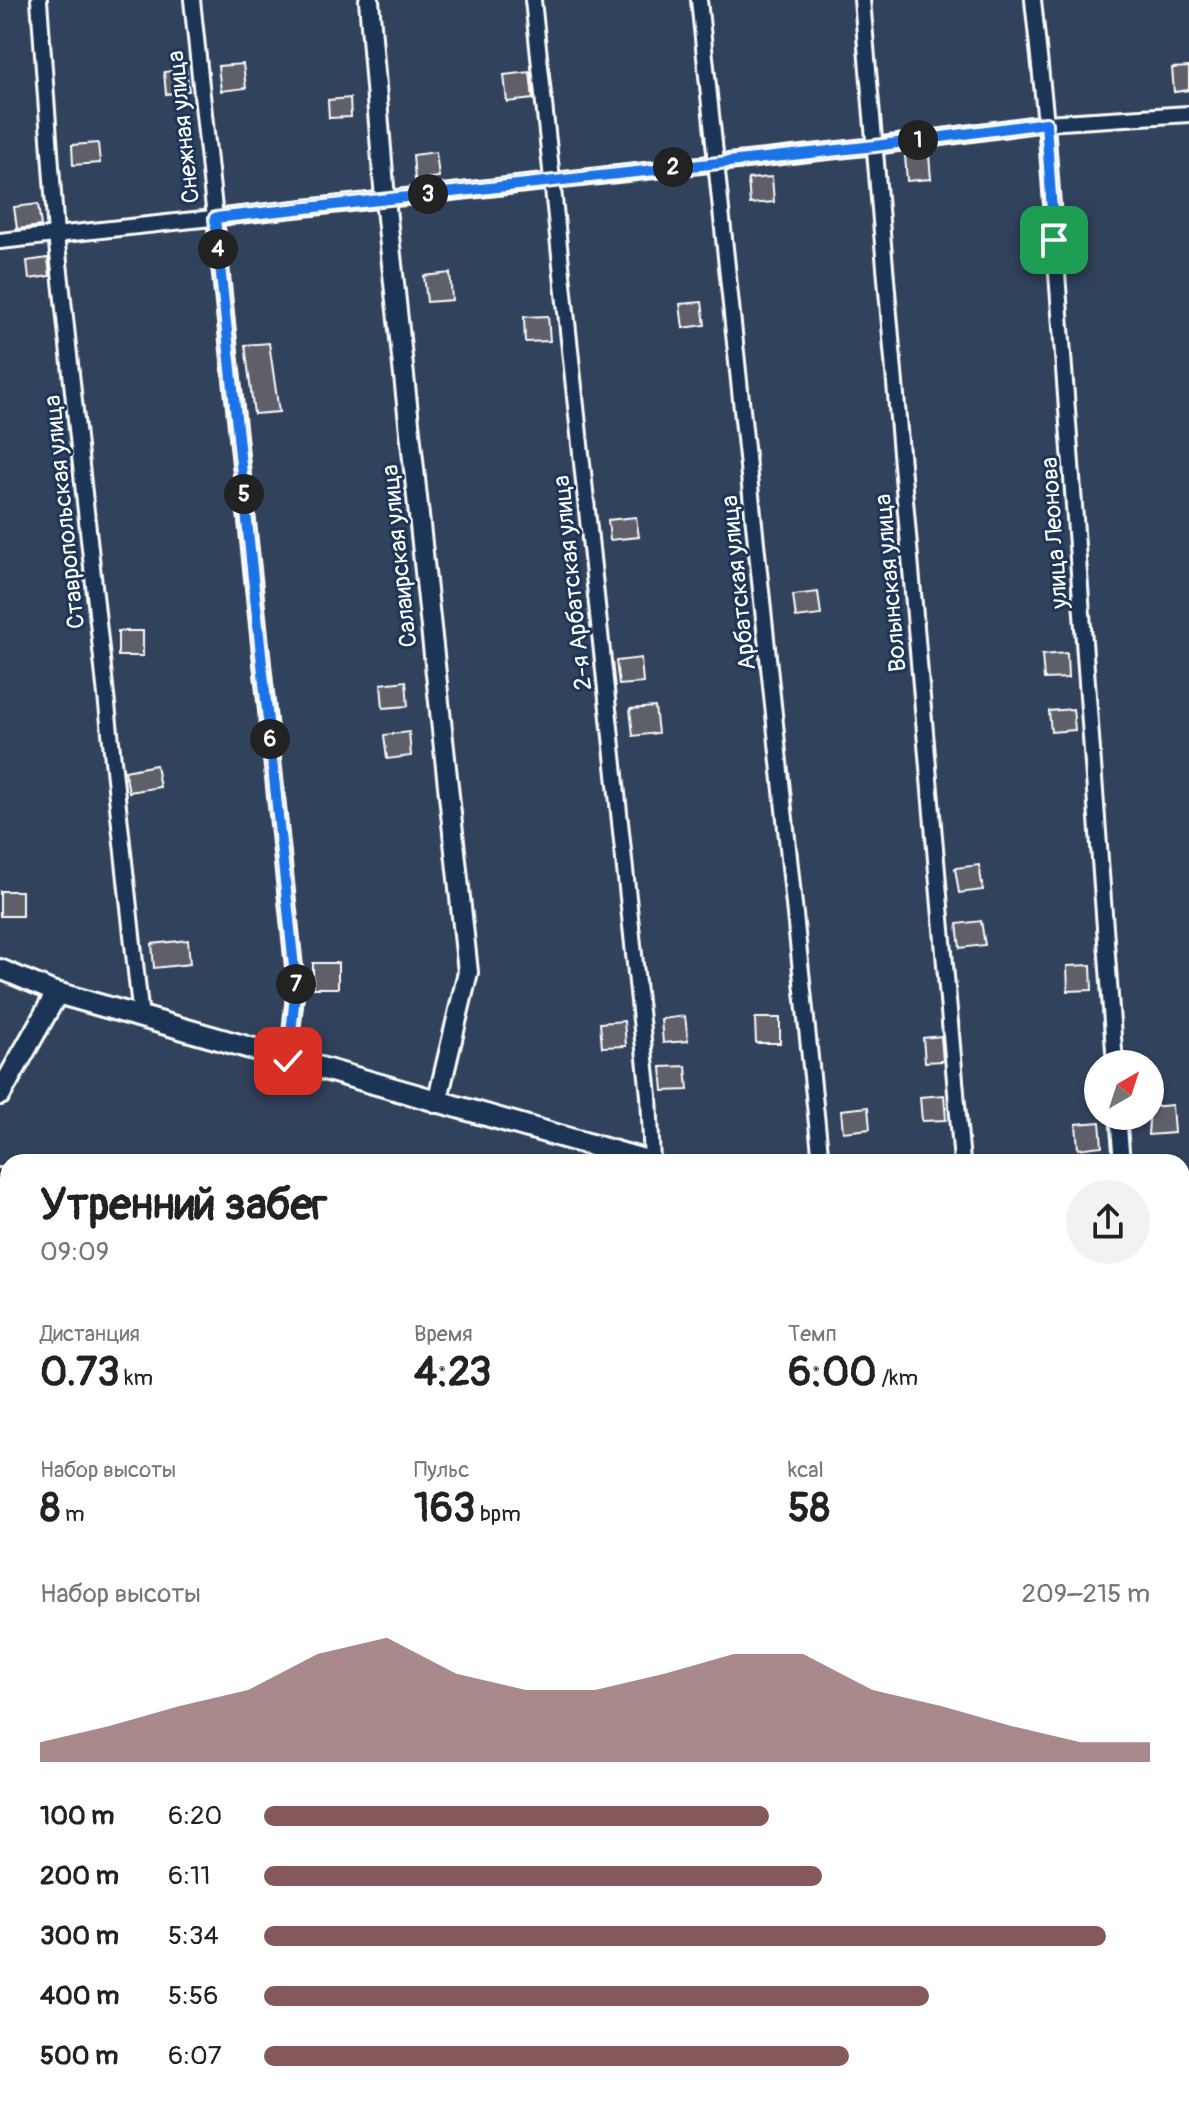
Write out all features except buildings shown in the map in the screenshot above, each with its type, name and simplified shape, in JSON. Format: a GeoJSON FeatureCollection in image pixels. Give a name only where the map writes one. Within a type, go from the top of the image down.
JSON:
{"type":"FeatureCollection","features":[{"type":"Feature","properties":{"kind":"main road"},"geometry":{"type":"LineString","coordinates":[[0,1094],[57,993],[622,1154]]}},
{"type":"Feature","properties":{"kind":"street","name":"Ставропольская улица"},"geometry":{"type":"LineString","coordinates":[[39,0],[56,235],[141,1018]]}},
{"type":"Feature","properties":{"kind":"street","name":"Снежная улица"},"geometry":{"type":"LineString","coordinates":[[192,0],[296,986],[288,1061]]}},
{"type":"Feature","properties":{"kind":"street","name":"Салаирская улица"},"geometry":{"type":"LineString","coordinates":[[369,0],[385,199],[468,972],[437,1103]]}},
{"type":"Feature","properties":{"kind":"street","name":"2-я Арбатская улица"},"geometry":{"type":"LineString","coordinates":[[533,0],[649,1096],[651,1154]]}},
{"type":"Feature","properties":{"kind":"street","name":"Арбатская улица"},"geometry":{"type":"LineString","coordinates":[[699,0],[820,1154]]}},
{"type":"Feature","properties":{"kind":"street","name":"Волынская улица"},"geometry":{"type":"LineString","coordinates":[[862,0],[961,1154]]}},
{"type":"Feature","properties":{"kind":"street","name":"улица Леонова"},"geometry":{"type":"LineString","coordinates":[[1033,0],[1046,123],[1114,1050]]}},
{"type":"Feature","properties":{"kind":"street"},"geometry":{"type":"LineString","coordinates":[[0,241],[875,146],[1046,123],[1189,114]]}},
{"type":"Feature","properties":{"kind":"street"},"geometry":{"type":"LineString","coordinates":[[0,969],[57,993]]}},
{"type":"Feature","properties":{"kind":"street"},"geometry":{"type":"LineString","coordinates":[[1119,1130],[1121,1154]]}},
{"type":"Feature","properties":{"kind":"route"},"geometry":{"type":"LineString","coordinates":[[288,1061],[296,986],[215,218],[875,146],[1046,123],[1054,240]]}}]}
